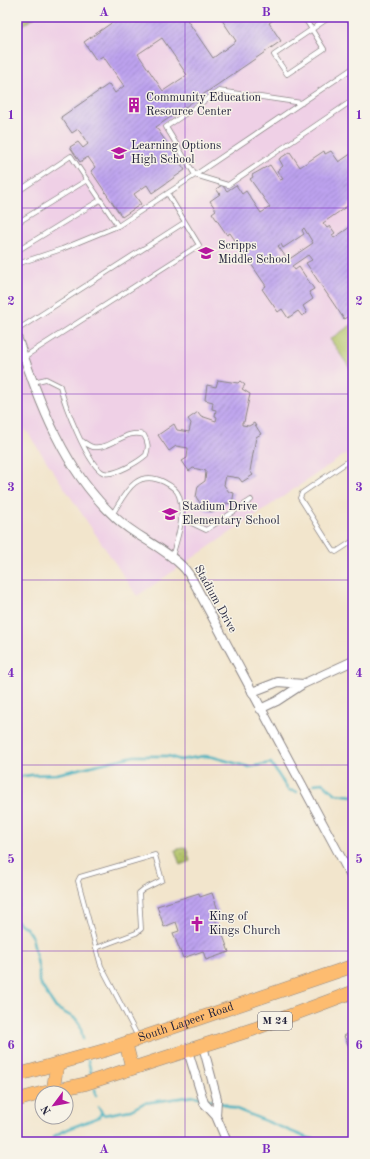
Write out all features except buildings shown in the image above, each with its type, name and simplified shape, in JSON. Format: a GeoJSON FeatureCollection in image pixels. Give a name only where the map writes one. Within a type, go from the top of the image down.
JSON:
{"type":"FeatureCollection","features":[{"type":"Feature","properties":{"kind":"main road","name":"South Lapeer Road"},"geometry":{"type":"LineString","coordinates":[[17,1075],[57,1065],[126,1044],[353,966]]}},
{"type":"Feature","properties":{"kind":"main road"},"geometry":{"type":"LineString","coordinates":[[306,1010],[328,994],[353,985]]}},
{"type":"Feature","properties":{"kind":"main road","name":"South Lapeer Road"},"geometry":{"type":"LineString","coordinates":[[74,1086],[203,1046],[353,992]]}},
{"type":"Feature","properties":{"kind":"main road"},"geometry":{"type":"LineString","coordinates":[[126,1044],[132,1068]]}},
{"type":"Feature","properties":{"kind":"main road"},"geometry":{"type":"LineString","coordinates":[[49,1085],[57,1065]]}},
{"type":"Feature","properties":{"kind":"main road","name":"South Lapeer Road"},"geometry":{"type":"LineString","coordinates":[[17,1100],[34,1095]]}},
{"type":"Feature","properties":{"kind":"street"},"geometry":{"type":"LineString","coordinates":[[350,17],[353,21]]}},
{"type":"Feature","properties":{"kind":"street","name":"Stadium Drive"},"geometry":{"type":"LineString","coordinates":[[17,337],[43,410],[63,451],[89,490],[112,515],[184,567],[200,594],[353,880]]}},
{"type":"Feature","properties":{"kind":"street"},"geometry":{"type":"LineString","coordinates":[[260,708],[276,701],[303,684],[353,661]]}},
{"type":"Feature","properties":{"kind":"street"},"geometry":{"type":"LineString","coordinates":[[252,692],[278,682],[303,684]]}},
{"type":"Feature","properties":{"kind":"street"},"geometry":{"type":"LineString","coordinates":[[203,1046],[217,1100],[216,1116]]}},
{"type":"Feature","properties":{"kind":"street"},"geometry":{"type":"LineString","coordinates":[[188,1051],[204,1103],[216,1116],[227,1142]]}},
{"type":"Feature","properties":{"kind":"lane"},"geometry":{"type":"LineString","coordinates":[[304,17],[312,30],[324,49],[287,74],[274,55],[312,30],[330,17]]}},
{"type":"Feature","properties":{"kind":"lane"},"geometry":{"type":"LineString","coordinates":[[17,264],[62,249],[118,226],[168,194],[353,68]]}},
{"type":"Feature","properties":{"kind":"lane"},"geometry":{"type":"LineString","coordinates":[[302,103],[219,91],[166,127],[195,175],[228,185],[353,100]]}},
{"type":"Feature","properties":{"kind":"lane"},"geometry":{"type":"LineString","coordinates":[[17,192],[71,156],[118,226]]}},
{"type":"Feature","properties":{"kind":"lane"},"geometry":{"type":"LineString","coordinates":[[17,224],[87,180]]}},
{"type":"Feature","properties":{"kind":"lane"},"geometry":{"type":"LineString","coordinates":[[24,357],[199,244],[168,194]]}},
{"type":"Feature","properties":{"kind":"lane"},"geometry":{"type":"LineString","coordinates":[[17,251],[100,200]]}},
{"type":"Feature","properties":{"kind":"lane"},"geometry":{"type":"LineString","coordinates":[[17,330],[185,222]]}},
{"type":"Feature","properties":{"kind":"lane"},"geometry":{"type":"LineString","coordinates":[[33,382],[46,379],[60,386],[64,403],[82,441],[96,468],[103,473],[109,474],[141,460],[146,455],[148,450],[148,442],[144,435],[137,433],[124,436],[106,446],[93,447],[82,441]]}},
{"type":"Feature","properties":{"kind":"lane"},"geometry":{"type":"LineString","coordinates":[[353,458],[302,493],[300,498],[333,550],[336,552],[353,541]]}},
{"type":"Feature","properties":{"kind":"lane"},"geometry":{"type":"LineString","coordinates":[[112,515],[129,487],[141,478],[156,478],[172,485],[179,496],[181,518],[172,557]]}},
{"type":"Feature","properties":{"kind":"lane"},"geometry":{"type":"LineString","coordinates":[[181,518],[206,530],[251,500]]}},
{"type":"Feature","properties":{"kind":"lane"},"geometry":{"type":"LineString","coordinates":[[96,948],[136,933],[141,929],[139,893],[162,880],[155,855],[78,878],[96,948],[103,971],[139,1039]]}},
{"type":"Feature","properties":{"kind":"shaded area"},"geometry":{"type":"Polygon","coordinates":[[[17,17],[345,17],[353,29],[353,449],[137,596],[17,417],[17,17]]]}},
{"type":"Feature","properties":{"kind":"green space"},"geometry":{"type":"Polygon","coordinates":[[[17,17],[35,17],[17,29],[17,17]]]}},
{"type":"Feature","properties":{"kind":"green space"},"geometry":{"type":"Polygon","coordinates":[[[353,324],[353,373],[330,339],[353,324]]]}},
{"type":"Feature","properties":{"kind":"green space"},"geometry":{"type":"Polygon","coordinates":[[[186,847],[190,861],[180,865],[175,850],[186,847]]]}},
{"type":"Feature","properties":{"kind":"waterway"},"geometry":{"type":"LineString","coordinates":[[17,777],[57,774],[134,756],[168,756],[180,760],[204,756],[249,767],[271,763],[288,790],[297,792]]}},
{"type":"Feature","properties":{"kind":"waterway"},"geometry":{"type":"LineString","coordinates":[[314,784],[322,783],[336,794],[353,796]]}},
{"type":"Feature","properties":{"kind":"waterway"},"geometry":{"type":"LineString","coordinates":[[17,895],[19,901],[17,908]]}},
{"type":"Feature","properties":{"kind":"waterway"},"geometry":{"type":"LineString","coordinates":[[17,921],[26,928],[32,937],[39,970],[39,982],[56,1008],[76,1019],[80,1025],[83,1039]]}},
{"type":"Feature","properties":{"kind":"waterway"},"geometry":{"type":"LineString","coordinates":[[88,1060],[91,1073]]}},
{"type":"Feature","properties":{"kind":"waterway"},"geometry":{"type":"LineString","coordinates":[[95,1089],[96,1095]]}},
{"type":"Feature","properties":{"kind":"waterway"},"geometry":{"type":"LineString","coordinates":[[99,1107],[103,1115],[131,1110],[144,1103],[195,1096],[224,1104],[305,1137],[325,1142]]}},
{"type":"Feature","properties":{"kind":"waterway"},"geometry":{"type":"LineString","coordinates":[[53,1137],[63,1131],[99,1117],[101,1113]]}},
{"type":"Feature","properties":{"kind":"place","name":"Community Education Resource Center"},"geometry":{"type":"Point","coordinates":[134,105]}},
{"type":"Feature","properties":{"kind":"place","name":"Learning Options High School"},"geometry":{"type":"Point","coordinates":[119,153]}},
{"type":"Feature","properties":{"kind":"place","name":"Scripps Middle School"},"geometry":{"type":"Point","coordinates":[206,253]}},
{"type":"Feature","properties":{"kind":"place","name":"Stadium Drive Elementary School"},"geometry":{"type":"Point","coordinates":[170,514]}},
{"type":"Feature","properties":{"kind":"place","name":"King of Kings Church"},"geometry":{"type":"Point","coordinates":[197,924]}}]}
